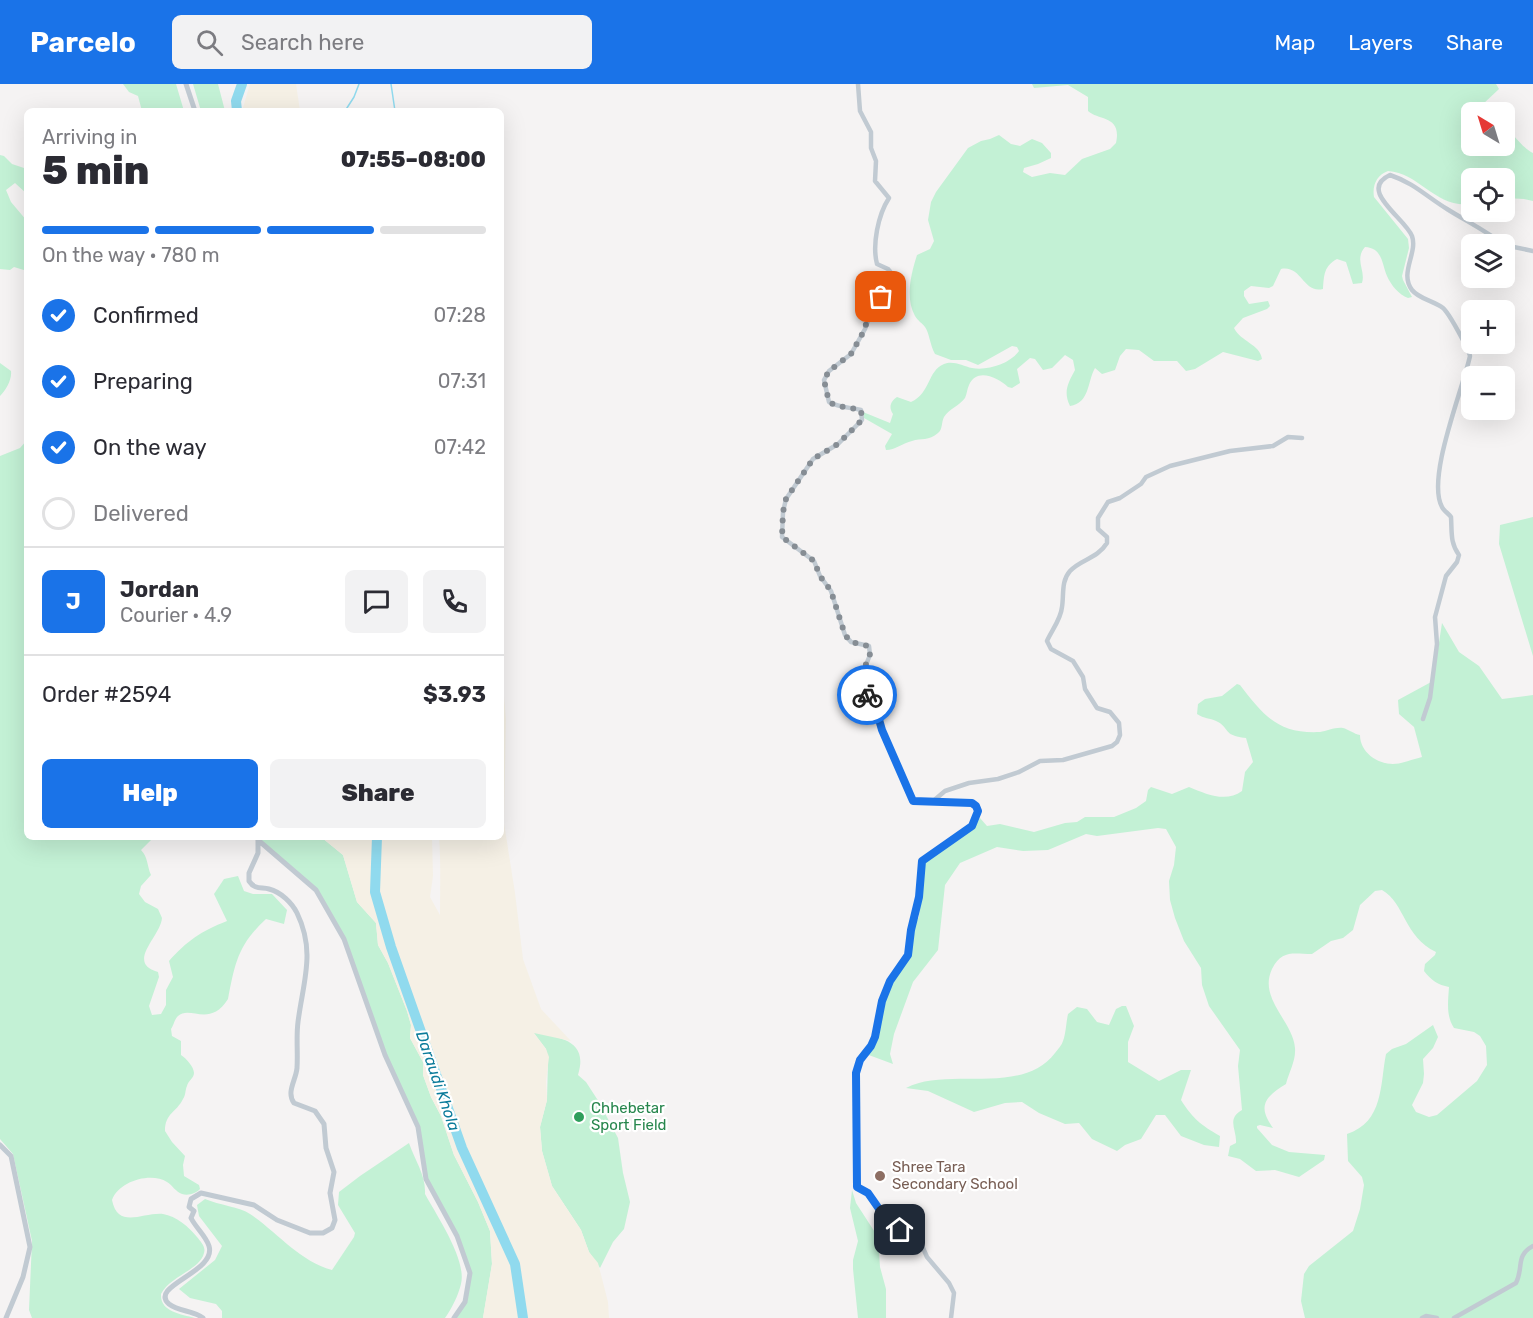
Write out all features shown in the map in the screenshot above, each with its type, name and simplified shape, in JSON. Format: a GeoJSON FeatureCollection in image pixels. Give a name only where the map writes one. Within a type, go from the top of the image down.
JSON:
{"type":"FeatureCollection","features":[{"type":"Feature","properties":{"kind":"street"},"geometry":{"type":"LineString","coordinates":[[186,84],[194,108]]}},
{"type":"Feature","properties":{"kind":"street"},"geometry":{"type":"LineString","coordinates":[[858,84],[860,111],[871,132],[871,148],[876,161],[875,181],[889,198],[883,207],[874,252],[877,264],[888,269],[892,274],[891,282],[871,312],[865,329],[851,354],[829,371],[824,380],[829,402],[840,408],[861,410],[862,420],[838,444],[813,459],[786,499],[782,537],[814,561],[820,576],[831,591],[845,635],[851,642],[868,646],[870,654],[861,677],[864,692],[876,709],[882,730],[913,801],[972,803],[978,811],[972,826],[922,861],[919,897],[908,955],[890,981],[882,1001],[875,1037],[860,1060],[856,1073],[857,1187],[868,1193],[884,1216],[900,1230],[920,1241],[927,1257],[949,1283],[954,1293],[951,1318]]}},
{"type":"Feature","properties":{"kind":"street"},"geometry":{"type":"LineString","coordinates":[[1423,719],[1430,698],[1437,644],[1436,617],[1446,576],[1457,562],[1459,555],[1451,537],[1452,517],[1442,507],[1439,466],[1470,356],[1468,347],[1445,309],[1413,292],[1409,285],[1407,277],[1414,245],[1412,236],[1382,200],[1378,192],[1379,184],[1390,175],[1398,178],[1425,192],[1446,208],[1489,234]]}},
{"type":"Feature","properties":{"kind":"street"},"geometry":{"type":"LineString","coordinates":[[1515,247],[1533,251]]}},
{"type":"Feature","properties":{"kind":"street"},"geometry":{"type":"LineString","coordinates":[[932,802],[945,791],[969,783],[998,779],[1019,772],[1040,761],[1063,760],[1107,749],[1117,742],[1119,723],[1110,712],[1096,708],[1085,689],[1083,677],[1073,661],[1051,649],[1047,640],[1050,630],[1060,616],[1063,588],[1071,570],[1096,556],[1107,543],[1107,537],[1098,529],[1098,518],[1108,502],[1120,498],[1141,484],[1146,477],[1170,466],[1230,451],[1273,446],[1287,437],[1302,438]]}},
{"type":"Feature","properties":{"kind":"street"},"geometry":{"type":"LineString","coordinates":[[203,1318],[195,1313],[176,1308],[168,1303],[165,1297],[170,1287],[200,1267],[208,1257],[210,1246],[191,1218],[194,1211],[189,1207],[191,1199],[201,1193],[254,1205],[277,1220],[310,1233],[327,1232],[332,1228],[335,1220],[330,1200],[334,1172],[326,1148],[322,1119],[315,1111],[294,1103],[290,1094],[296,1071],[297,1033],[305,983],[308,943],[290,902],[275,891],[256,888],[249,881],[249,873],[258,853],[258,840]]}},
{"type":"Feature","properties":{"kind":"street"},"geometry":{"type":"LineString","coordinates":[[259,840],[316,890],[344,939],[385,1055],[418,1127],[426,1179],[457,1236],[470,1273],[465,1302],[454,1318]]}},
{"type":"Feature","properties":{"kind":"street"},"geometry":{"type":"LineString","coordinates":[[0,1145],[11,1156],[30,1247],[22,1277],[6,1318]]}},
{"type":"Feature","properties":{"kind":"street"},"geometry":{"type":"LineString","coordinates":[[1454,1318],[1516,1283],[1520,1274],[1520,1258],[1526,1250],[1533,1246]]}},
{"type":"Feature","properties":{"kind":"street"},"geometry":{"type":"LineString","coordinates":[[1422,1318],[1426,1316],[1437,1318]]}},
{"type":"Feature","properties":{"kind":"green space"},"geometry":{"type":"Polygon","coordinates":[[[123,84],[176,84],[183,108],[141,108],[138,96],[129,92],[123,84]]]}},
{"type":"Feature","properties":{"kind":"green space"},"geometry":{"type":"Polygon","coordinates":[[[193,84],[218,84],[224,108],[200,108],[193,84]]]}},
{"type":"Feature","properties":{"kind":"green space"},"geometry":{"type":"Polygon","coordinates":[[[1032,84],[1496,84],[1499,89],[1485,102],[1461,102],[1461,156],[1515,156],[1515,137],[1533,153],[1533,201],[1515,199],[1515,168],[1461,168],[1461,204],[1438,196],[1399,173],[1388,171],[1376,181],[1374,197],[1408,239],[1409,248],[1402,276],[1412,297],[1401,295],[1387,276],[1379,254],[1371,248],[1365,247],[1360,256],[1362,283],[1353,284],[1346,262],[1337,259],[1327,268],[1323,289],[1311,287],[1294,271],[1281,269],[1273,286],[1269,288],[1251,286],[1244,291],[1249,304],[1268,301],[1270,306],[1243,318],[1234,328],[1261,354],[1262,359],[1258,361],[1223,352],[1195,369],[1186,371],[1177,361],[1154,361],[1139,350],[1126,349],[1120,356],[1115,370],[1102,374],[1095,368],[1085,396],[1081,401],[1070,406],[1067,392],[1068,383],[1075,370],[1073,360],[1065,355],[1052,368],[1043,370],[1035,359],[1030,358],[1017,369],[1020,383],[1012,388],[988,376],[977,376],[969,385],[965,398],[944,417],[941,430],[935,436],[886,450],[885,446],[892,434],[864,418],[863,412],[890,423],[893,414],[890,407],[893,400],[897,397],[911,402],[917,398],[926,388],[934,372],[944,364],[954,363],[978,369],[991,367],[1010,360],[1019,351],[1017,347],[1012,346],[978,365],[966,360],[951,360],[935,354],[926,329],[916,318],[910,302],[910,286],[917,255],[930,249],[934,241],[928,220],[931,202],[968,148],[999,135],[1011,144],[1020,146],[1032,139],[1042,143],[1051,153],[1051,158],[1024,168],[1023,172],[1032,177],[1050,173],[1065,175],[1082,159],[1110,149],[1116,143],[1117,134],[1113,123],[1088,111],[1088,97],[1068,85],[1034,88],[1032,84]]]}},
{"type":"Feature","properties":{"kind":"green space"},"geometry":{"type":"Polygon","coordinates":[[[0,155],[12,164],[24,168],[24,191],[15,183],[6,190],[11,202],[24,217],[24,270],[14,267],[10,270],[0,269],[0,155]]]}},
{"type":"Feature","properties":{"kind":"green space"},"geometry":{"type":"Polygon","coordinates":[[[0,363],[11,371],[11,378],[0,396],[0,363]]]}},
{"type":"Feature","properties":{"kind":"green space"},"geometry":{"type":"Polygon","coordinates":[[[24,443],[24,840],[151,840],[141,850],[151,875],[141,886],[139,894],[145,902],[158,909],[162,918],[144,956],[149,968],[158,972],[159,977],[149,1006],[152,1015],[161,1014],[166,1005],[166,990],[173,977],[169,961],[195,937],[227,921],[214,894],[224,879],[238,876],[244,891],[253,894],[272,894],[287,910],[284,924],[266,919],[249,937],[239,955],[228,999],[221,1008],[207,1014],[183,1013],[178,1016],[171,1029],[172,1036],[181,1041],[181,1055],[193,1068],[194,1073],[180,1104],[167,1120],[165,1131],[185,1156],[184,1176],[199,1185],[200,1189],[185,1195],[160,1179],[144,1178],[128,1183],[116,1193],[112,1200],[115,1209],[120,1215],[126,1217],[163,1214],[173,1217],[194,1233],[202,1243],[204,1251],[197,1264],[171,1282],[161,1294],[164,1305],[168,1308],[195,1318],[32,1318],[29,1310],[32,1241],[13,1154],[0,1139],[0,456],[20,448],[24,443]]]}},
{"type":"Feature","properties":{"kind":"green space"},"geometry":{"type":"Polygon","coordinates":[[[1533,517],[1533,656],[1499,544],[1500,525],[1533,517]]]}},
{"type":"Feature","properties":{"kind":"green space"},"geometry":{"type":"Polygon","coordinates":[[[1442,623],[1459,652],[1479,666],[1502,699],[1533,695],[1533,1318],[1305,1318],[1301,1301],[1304,1274],[1309,1266],[1353,1231],[1360,1209],[1364,1185],[1362,1177],[1348,1161],[1347,1134],[1368,1121],[1374,1111],[1381,1089],[1386,1054],[1406,1044],[1433,1025],[1438,1037],[1433,1048],[1423,1059],[1423,1083],[1412,1105],[1416,1112],[1429,1117],[1437,1115],[1477,1081],[1487,1065],[1486,1046],[1480,1036],[1474,1032],[1454,1028],[1451,1023],[1448,1009],[1449,987],[1435,982],[1424,971],[1425,964],[1436,952],[1417,938],[1396,903],[1382,890],[1375,891],[1360,905],[1353,930],[1343,938],[1331,941],[1312,954],[1284,955],[1272,969],[1269,990],[1289,1028],[1295,1053],[1286,1084],[1273,1093],[1266,1103],[1265,1114],[1273,1128],[1260,1125],[1257,1128],[1272,1145],[1289,1152],[1325,1155],[1324,1160],[1299,1177],[1275,1170],[1256,1171],[1240,1159],[1228,1156],[1230,1146],[1236,1143],[1234,1117],[1242,1110],[1238,1066],[1240,1050],[1209,1006],[1202,985],[1201,968],[1184,941],[1175,918],[1170,900],[1169,881],[1176,847],[1166,829],[1158,828],[1097,836],[1086,834],[1048,850],[1023,851],[997,847],[960,863],[945,885],[938,950],[913,982],[894,1034],[890,1054],[893,1064],[866,1054],[877,1041],[882,1009],[890,984],[911,955],[913,927],[919,917],[922,871],[926,859],[973,828],[980,818],[987,826],[1000,824],[1034,832],[1077,822],[1085,817],[1114,817],[1146,801],[1148,790],[1151,787],[1172,794],[1189,787],[1216,796],[1236,795],[1242,791],[1245,772],[1253,762],[1246,738],[1233,735],[1221,724],[1197,714],[1198,704],[1205,699],[1222,696],[1237,684],[1273,721],[1293,730],[1320,732],[1337,728],[1345,729],[1360,735],[1366,752],[1381,762],[1393,764],[1422,757],[1414,727],[1399,714],[1398,700],[1433,681],[1442,623]]]}},
{"type":"Feature","properties":{"kind":"green space"},"geometry":{"type":"Polygon","coordinates":[[[261,840],[325,840],[343,855],[357,902],[376,923],[378,945],[388,963],[407,1011],[411,1025],[410,1038],[423,1062],[423,1075],[431,1097],[441,1116],[454,1155],[490,1231],[492,1264],[483,1318],[454,1318],[465,1302],[470,1273],[457,1236],[426,1179],[418,1127],[385,1055],[344,939],[316,890],[261,840]]]}},
{"type":"Feature","properties":{"kind":"green space"},"geometry":{"type":"Polygon","coordinates":[[[1126,1006],[1134,1026],[1128,1042],[1128,1062],[1159,1081],[1181,1070],[1191,1070],[1181,1100],[1198,1121],[1220,1136],[1219,1147],[1204,1145],[1181,1136],[1165,1115],[1156,1115],[1141,1139],[1117,1151],[1092,1139],[1079,1123],[1065,1124],[1039,1113],[1022,1102],[1005,1103],[974,1112],[928,1091],[906,1088],[923,1082],[943,1079],[1004,1078],[1023,1074],[1041,1066],[1061,1046],[1068,1014],[1077,1007],[1087,1009],[1097,1022],[1109,1025],[1116,1009],[1126,1006]]]}},
{"type":"Feature","properties":{"kind":"green space"},"geometry":{"type":"Polygon","coordinates":[[[533,1032],[562,1039],[575,1047],[580,1063],[578,1075],[586,1082],[599,1102],[618,1138],[630,1202],[624,1229],[613,1242],[600,1268],[589,1252],[581,1230],[552,1186],[542,1151],[540,1127],[547,1100],[548,1061],[546,1049],[533,1032]]]}},
{"type":"Feature","properties":{"kind":"green space"},"geometry":{"type":"Polygon","coordinates":[[[409,1143],[422,1174],[425,1194],[450,1238],[460,1263],[461,1284],[445,1318],[222,1318],[222,1311],[216,1304],[190,1298],[179,1289],[215,1260],[222,1246],[199,1216],[197,1205],[205,1199],[246,1212],[309,1260],[332,1270],[355,1233],[338,1205],[339,1192],[409,1143]]]}},
{"type":"Feature","properties":{"kind":"green space"},"geometry":{"type":"Polygon","coordinates":[[[852,1190],[856,1203],[878,1237],[880,1267],[886,1289],[886,1318],[858,1318],[853,1260],[858,1241],[850,1208],[852,1190]]]}},
{"type":"Feature","properties":{"kind":"sand"},"geometry":{"type":"Polygon","coordinates":[[[250,84],[296,84],[300,108],[243,108],[250,84]]]}},
{"type":"Feature","properties":{"kind":"sand"},"geometry":{"type":"Polygon","coordinates":[[[504,696],[506,719],[504,823],[504,696]]]}},
{"type":"Feature","properties":{"kind":"sand"},"geometry":{"type":"Polygon","coordinates":[[[504,823],[523,959],[541,1009],[571,1041],[534,1033],[549,1057],[546,1081],[547,1100],[540,1127],[542,1151],[552,1186],[581,1230],[589,1252],[598,1263],[608,1302],[609,1318],[483,1318],[492,1264],[490,1231],[454,1155],[441,1116],[431,1097],[423,1075],[423,1062],[410,1038],[411,1025],[407,1011],[388,963],[378,945],[376,923],[357,902],[343,855],[325,840],[432,840],[433,876],[430,897],[440,915],[439,840],[504,840],[504,823]]]}},
{"type":"Feature","properties":{"kind":"waterway","name":"Daraudi Khola"},"geometry":{"type":"LineString","coordinates":[[237,108],[236,101],[242,84]]}},
{"type":"Feature","properties":{"kind":"waterway"},"geometry":{"type":"LineString","coordinates":[[347,108],[359,84]]}},
{"type":"Feature","properties":{"kind":"waterway"},"geometry":{"type":"LineString","coordinates":[[391,84],[395,108]]}},
{"type":"Feature","properties":{"kind":"waterway","name":"Daraudi Khola"},"geometry":{"type":"LineString","coordinates":[[377,840],[375,892],[391,947],[462,1148],[515,1264],[523,1318]]}},
{"type":"Feature","properties":{"kind":"way so far"},"geometry":{"type":"LineString","coordinates":[[867,695],[864,692],[861,677],[870,654],[868,646],[851,642],[845,635],[831,591],[820,576],[814,561],[782,537],[786,499],[813,459],[838,444],[862,420],[861,410],[840,408],[829,402],[824,380],[829,371],[851,354],[860,340],[867,319],[881,297]]}},
{"type":"Feature","properties":{"kind":"place","name":"Chhebetar Sport Field"},"geometry":{"type":"Point","coordinates":[579,1117]}},
{"type":"Feature","properties":{"kind":"place","name":"Shree Tara Secondary School"},"geometry":{"type":"Point","coordinates":[880,1176]}},
{"type":"Feature","properties":{"kind":"route"},"geometry":{"type":"LineString","coordinates":[[867,695],[873,702],[882,730],[913,801],[972,803],[978,811],[972,826],[922,861],[919,897],[908,955],[890,981],[882,1001],[875,1037],[860,1060],[856,1073],[857,1187],[868,1193],[884,1216],[900,1230]]}}]}
